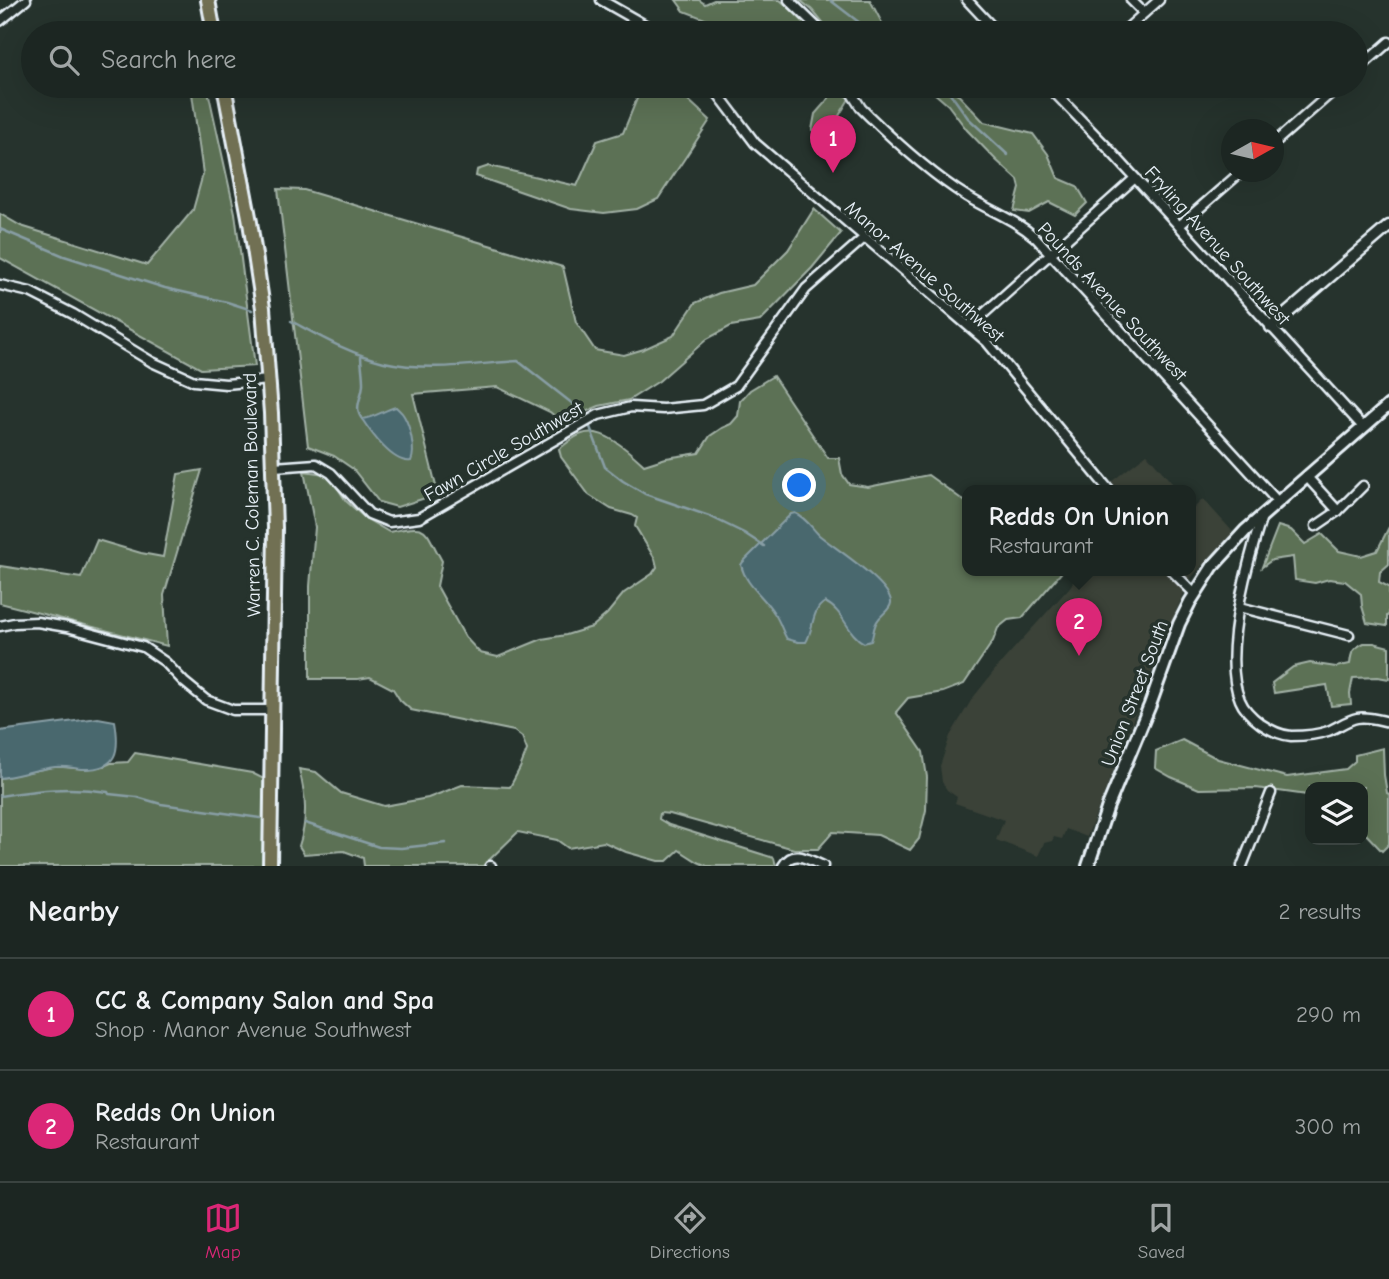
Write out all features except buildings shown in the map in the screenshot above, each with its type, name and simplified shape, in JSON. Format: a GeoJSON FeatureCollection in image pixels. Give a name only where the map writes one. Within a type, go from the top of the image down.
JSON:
{"type":"FeatureCollection","features":[{"type":"Feature","properties":{"kind":"highway"},"geometry":{"type":"LineString","coordinates":[[208,0],[212,21]]}},
{"type":"Feature","properties":{"kind":"highway","name":"Warren C. Coleman Boulevard"},"geometry":{"type":"LineString","coordinates":[[226,98],[263,308],[274,467],[270,866]]}},
{"type":"Feature","properties":{"kind":"main road","name":"Union Street South"},"geometry":{"type":"LineString","coordinates":[[1088,866],[1108,806],[1150,705],[1179,624],[1213,566],[1262,516],[1389,405]]}},
{"type":"Feature","properties":{"kind":"street"},"geometry":{"type":"LineString","coordinates":[[0,21],[26,0]]}},
{"type":"Feature","properties":{"kind":"street"},"geometry":{"type":"LineString","coordinates":[[601,0],[638,21]]}},
{"type":"Feature","properties":{"kind":"street"},"geometry":{"type":"LineString","coordinates":[[789,0],[811,21]]}},
{"type":"Feature","properties":{"kind":"street"},"geometry":{"type":"LineString","coordinates":[[967,0],[987,21]]}},
{"type":"Feature","properties":{"kind":"street"},"geometry":{"type":"LineString","coordinates":[[1131,0],[1144,13]]}},
{"type":"Feature","properties":{"kind":"street"},"geometry":{"type":"LineString","coordinates":[[1135,21],[1158,0]]}},
{"type":"Feature","properties":{"kind":"street"},"geometry":{"type":"LineString","coordinates":[[1368,61],[1389,43]]}},
{"type":"Feature","properties":{"kind":"street","name":"Manor Avenue Southwest"},"geometry":{"type":"LineString","coordinates":[[721,98],[755,143],[987,342],[1105,485]]}},
{"type":"Feature","properties":{"kind":"street","name":"Pounds Avenue Southwest"},"geometry":{"type":"LineString","coordinates":[[856,98],[869,116],[950,185],[1026,229],[1279,502]]}},
{"type":"Feature","properties":{"kind":"street","name":"Fryling Avenue Southwest"},"geometry":{"type":"LineString","coordinates":[[1061,98],[1363,428]]}},
{"type":"Feature","properties":{"kind":"street"},"geometry":{"type":"LineString","coordinates":[[1284,134],[1325,98]]}},
{"type":"Feature","properties":{"kind":"street"},"geometry":{"type":"LineString","coordinates":[[970,326],[1135,178]]}},
{"type":"Feature","properties":{"kind":"street"},"geometry":{"type":"LineString","coordinates":[[1179,226],[1230,182]]}},
{"type":"Feature","properties":{"kind":"street"},"geometry":{"type":"LineString","coordinates":[[1271,327],[1387,232]]}},
{"type":"Feature","properties":{"kind":"street","name":"Fawn Circle Southwest"},"geometry":{"type":"LineString","coordinates":[[274,467],[316,464],[331,473],[369,514],[389,522],[419,518],[598,415],[631,407],[663,409],[703,405],[736,386],[806,289],[864,238]]}},
{"type":"Feature","properties":{"kind":"street"},"geometry":{"type":"LineString","coordinates":[[0,285],[30,292],[73,314],[152,362],[194,381],[226,384],[269,380]]}},
{"type":"Feature","properties":{"kind":"street"},"geometry":{"type":"LineString","coordinates":[[1307,477],[1338,511]]}},
{"type":"Feature","properties":{"kind":"street"},"geometry":{"type":"LineString","coordinates":[[1316,526],[1338,511],[1363,486]]}},
{"type":"Feature","properties":{"kind":"street"},"geometry":{"type":"LineString","coordinates":[[1262,516],[1239,607],[1234,647],[1236,690],[1245,709],[1259,723],[1276,733],[1294,736],[1325,732],[1358,718],[1389,722]]}},
{"type":"Feature","properties":{"kind":"street"},"geometry":{"type":"LineString","coordinates":[[1177,576],[1195,594]]}},
{"type":"Feature","properties":{"kind":"street"},"geometry":{"type":"LineString","coordinates":[[1239,607],[1349,635]]}},
{"type":"Feature","properties":{"kind":"street"},"geometry":{"type":"LineString","coordinates":[[0,626],[37,622],[143,647],[165,662],[206,700],[233,710],[272,710]]}},
{"type":"Feature","properties":{"kind":"street"},"geometry":{"type":"LineString","coordinates":[[1242,866],[1271,793]]}},
{"type":"Feature","properties":{"kind":"street"},"geometry":{"type":"LineString","coordinates":[[783,866],[786,860],[793,856],[800,856],[824,866]]}},
{"type":"Feature","properties":{"kind":"shaded area"},"geometry":{"type":"Polygon","coordinates":[[[1147,454],[1174,485],[1107,485],[1147,454]]]}},
{"type":"Feature","properties":{"kind":"shaded area"},"geometry":{"type":"Polygon","coordinates":[[[1203,499],[1233,532],[1196,573],[1196,506],[1203,499]]]}},
{"type":"Feature","properties":{"kind":"shaded area"},"geometry":{"type":"Polygon","coordinates":[[[1076,576],[1193,576],[1178,606],[1087,837],[1066,829],[1062,839],[1054,837],[1052,841],[1044,843],[1038,856],[996,840],[1004,820],[955,803],[957,797],[947,790],[942,782],[940,766],[950,736],[972,699],[1070,587],[1076,576]]]}},
{"type":"Feature","properties":{"kind":"green space"},"geometry":{"type":"Polygon","coordinates":[[[676,0],[699,0],[705,4],[714,0],[780,0],[804,21],[710,21],[684,11],[676,0]]]}},
{"type":"Feature","properties":{"kind":"green space"},"geometry":{"type":"Polygon","coordinates":[[[800,0],[870,0],[881,21],[821,21],[800,0]]]}},
{"type":"Feature","properties":{"kind":"green space"},"geometry":{"type":"Polygon","coordinates":[[[193,98],[210,98],[235,213],[255,366],[201,369],[0,258],[0,214],[21,226],[147,265],[193,210],[203,174],[193,98]]]}},
{"type":"Feature","properties":{"kind":"green space"},"geometry":{"type":"Polygon","coordinates":[[[637,98],[686,98],[710,120],[658,199],[637,209],[604,213],[571,209],[476,176],[477,170],[489,166],[577,186],[597,141],[623,133],[637,98]]]}},
{"type":"Feature","properties":{"kind":"green space"},"geometry":{"type":"Polygon","coordinates":[[[829,98],[849,99],[833,126],[836,137],[833,140],[812,130],[815,114],[829,98]]]}},
{"type":"Feature","properties":{"kind":"green space"},"geometry":{"type":"Polygon","coordinates":[[[940,98],[961,98],[984,122],[1033,134],[1048,154],[1058,178],[1077,186],[1087,203],[1075,215],[1049,202],[1029,213],[1014,211],[1020,188],[1018,180],[967,130],[940,98]]]}},
{"type":"Feature","properties":{"kind":"green space"},"geometry":{"type":"Polygon","coordinates":[[[278,189],[304,190],[563,267],[576,322],[595,350],[624,355],[673,336],[695,303],[719,293],[753,285],[788,250],[814,209],[841,233],[812,268],[760,321],[731,326],[707,339],[659,381],[629,400],[599,406],[562,422],[550,412],[497,387],[413,394],[438,494],[397,507],[379,502],[353,469],[334,456],[308,446],[278,189]]]}},
{"type":"Feature","properties":{"kind":"green space"},"geometry":{"type":"Polygon","coordinates":[[[773,376],[828,458],[839,458],[842,474],[849,484],[868,487],[928,475],[962,499],[962,576],[1058,576],[1022,618],[1008,620],[998,628],[993,641],[964,684],[943,692],[908,698],[896,712],[923,752],[927,777],[926,810],[919,839],[910,850],[878,835],[833,832],[818,849],[794,849],[660,813],[659,819],[669,825],[774,858],[776,866],[707,866],[679,850],[667,861],[658,861],[626,852],[604,842],[568,848],[557,840],[518,832],[483,866],[364,866],[363,858],[344,851],[304,854],[299,846],[305,808],[299,769],[316,772],[341,793],[384,806],[428,798],[462,785],[510,787],[527,750],[522,737],[514,731],[411,710],[393,689],[370,677],[310,679],[310,586],[315,527],[304,471],[325,474],[346,501],[365,518],[389,532],[412,528],[424,530],[442,561],[437,586],[465,637],[480,653],[498,657],[542,639],[592,627],[624,593],[652,574],[657,567],[635,526],[637,518],[611,509],[589,495],[561,457],[559,449],[576,436],[590,433],[616,442],[644,465],[666,458],[699,453],[710,436],[731,424],[738,416],[740,401],[750,390],[773,376]]]}},
{"type":"Feature","properties":{"kind":"green space"},"geometry":{"type":"Polygon","coordinates":[[[202,470],[164,595],[167,646],[0,603],[0,566],[81,578],[97,540],[163,557],[178,474],[202,470]]]}},
{"type":"Feature","properties":{"kind":"green space"},"geometry":{"type":"Polygon","coordinates":[[[1278,526],[1291,530],[1305,544],[1322,534],[1339,551],[1361,556],[1377,551],[1389,527],[1389,564],[1380,572],[1379,582],[1389,587],[1387,626],[1367,623],[1361,594],[1345,581],[1329,579],[1315,583],[1295,580],[1293,557],[1272,560],[1262,567],[1278,526]]]}},
{"type":"Feature","properties":{"kind":"green space"},"geometry":{"type":"Polygon","coordinates":[[[1364,643],[1389,647],[1389,679],[1353,678],[1351,704],[1331,706],[1327,685],[1274,693],[1272,683],[1293,667],[1310,663],[1336,667],[1350,664],[1353,651],[1364,643]]]}},
{"type":"Feature","properties":{"kind":"green space"},"geometry":{"type":"Polygon","coordinates":[[[1182,740],[1218,759],[1287,777],[1346,769],[1355,761],[1355,755],[1383,748],[1384,775],[1389,794],[1389,844],[1382,851],[1368,836],[1368,782],[1305,782],[1305,795],[1256,788],[1199,789],[1155,768],[1156,751],[1182,740]]]}},
{"type":"Feature","properties":{"kind":"green space"},"geometry":{"type":"Polygon","coordinates":[[[135,753],[252,773],[264,779],[263,866],[0,866],[0,778],[52,767],[85,769],[128,762],[135,753]]]}},
{"type":"Feature","properties":{"kind":"water"},"geometry":{"type":"Polygon","coordinates":[[[396,407],[406,420],[410,432],[413,445],[411,461],[404,461],[390,453],[362,419],[396,407]]]}},
{"type":"Feature","properties":{"kind":"water"},"geometry":{"type":"Polygon","coordinates":[[[795,513],[819,535],[861,566],[889,595],[891,603],[876,622],[871,641],[864,643],[858,639],[837,611],[825,602],[817,610],[806,642],[787,639],[770,607],[747,579],[741,565],[743,562],[795,513]]]}},
{"type":"Feature","properties":{"kind":"water"},"geometry":{"type":"Polygon","coordinates":[[[98,718],[115,721],[116,750],[110,762],[94,768],[55,767],[0,778],[0,731],[98,718]]]}},
{"type":"Feature","properties":{"kind":"waterway"},"geometry":{"type":"LineString","coordinates":[[830,0],[857,21]]}},
{"type":"Feature","properties":{"kind":"waterway"},"geometry":{"type":"LineString","coordinates":[[954,98],[968,118],[1008,155]]}},
{"type":"Feature","properties":{"kind":"waterway"},"geometry":{"type":"LineString","coordinates":[[0,229],[64,256],[165,288],[252,310]]}},
{"type":"Feature","properties":{"kind":"waterway"},"geometry":{"type":"LineString","coordinates":[[291,321],[359,354],[401,365],[451,366],[518,361],[578,408],[583,417]]}},
{"type":"Feature","properties":{"kind":"waterway"},"geometry":{"type":"LineString","coordinates":[[361,355],[363,388],[358,411],[363,420]]}},
{"type":"Feature","properties":{"kind":"waterway"},"geometry":{"type":"LineString","coordinates":[[590,427],[605,467],[623,481],[645,494],[709,516],[764,546]]}},
{"type":"Feature","properties":{"kind":"waterway"},"geometry":{"type":"LineString","coordinates":[[0,796],[54,790],[94,790],[161,804],[260,818]]}},
{"type":"Feature","properties":{"kind":"waterway"},"geometry":{"type":"LineString","coordinates":[[305,823],[379,847],[401,848],[446,843]]}},
{"type":"Feature","properties":{"kind":"place","name":"CC & Company Salon and Spa"},"geometry":{"type":"Point","coordinates":[833,173]}},
{"type":"Feature","properties":{"kind":"place","name":"Redds On Union"},"geometry":{"type":"Point","coordinates":[1079,656]}}]}
